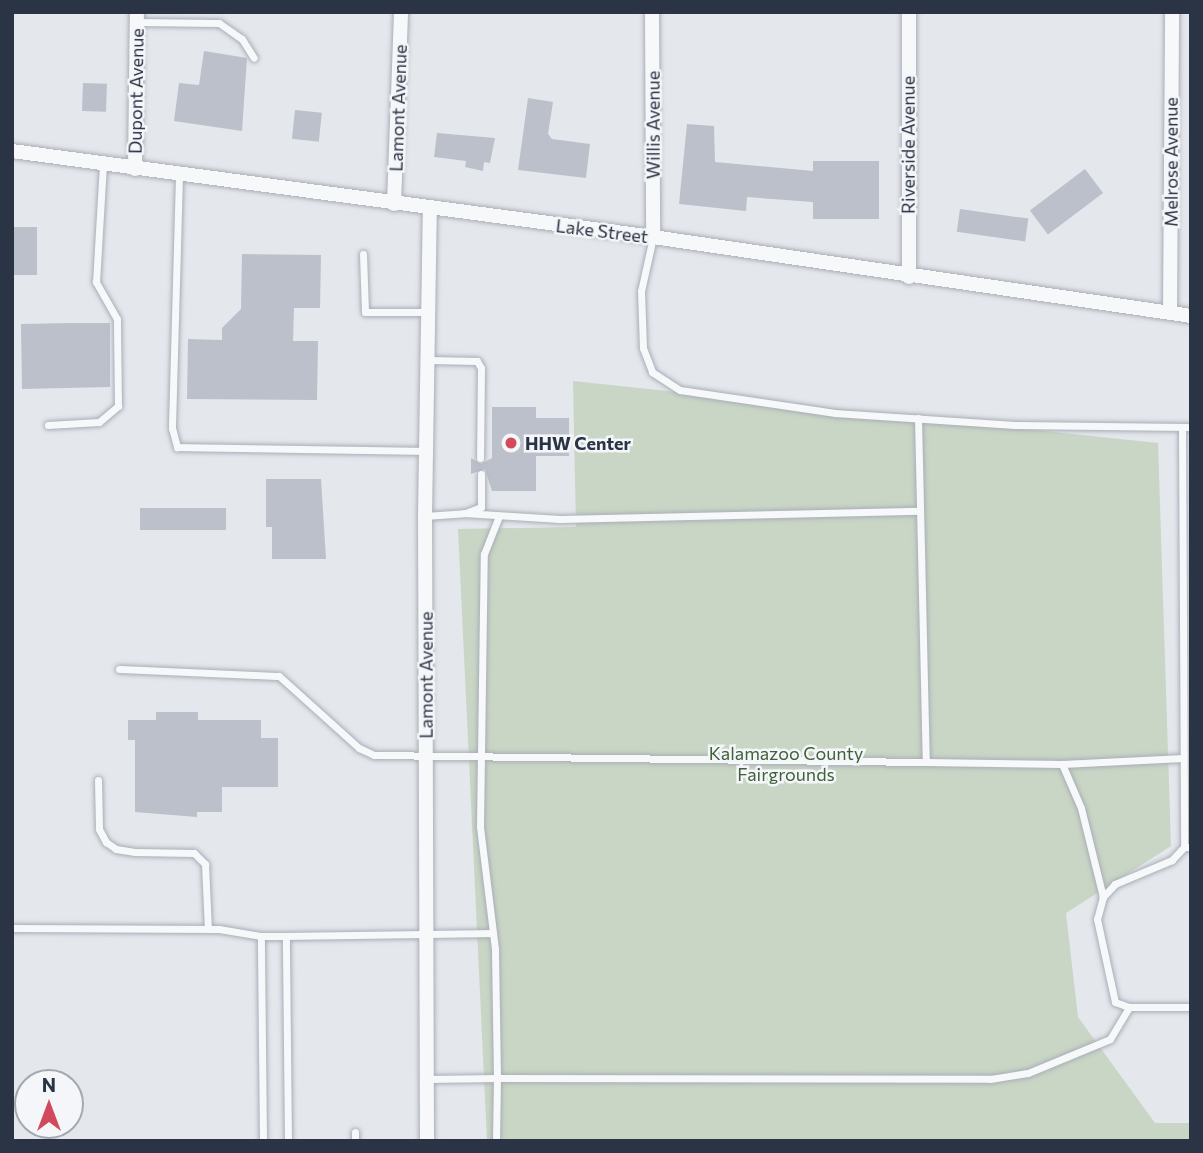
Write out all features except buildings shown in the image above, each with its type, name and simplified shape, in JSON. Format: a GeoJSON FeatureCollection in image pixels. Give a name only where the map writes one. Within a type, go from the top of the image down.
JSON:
{"type":"FeatureCollection","features":[{"type":"Feature","properties":{"kind":"street","name":"Lamont Avenue"},"geometry":{"type":"LineString","coordinates":[[394,204],[401,12]]}},
{"type":"Feature","properties":{"kind":"street","name":"Willis Avenue"},"geometry":{"type":"LineString","coordinates":[[652,12],[653,237]]}},
{"type":"Feature","properties":{"kind":"street","name":"Riverside Avenue"},"geometry":{"type":"LineString","coordinates":[[909,12],[909,277]]}},
{"type":"Feature","properties":{"kind":"street","name":"Melrose Avenue"},"geometry":{"type":"LineString","coordinates":[[1170,313],[1172,12]]}},
{"type":"Feature","properties":{"kind":"street","name":"Dupont Avenue"},"geometry":{"type":"LineString","coordinates":[[135,169],[137,17]]}},
{"type":"Feature","properties":{"kind":"street","name":"Lake Street"},"geometry":{"type":"LineString","coordinates":[[12,151],[653,237],[909,277],[1191,316]]}},
{"type":"Feature","properties":{"kind":"street","name":"Lamont Avenue"},"geometry":{"type":"LineString","coordinates":[[427,1141],[425,516],[430,209]]}},
{"type":"Feature","properties":{"kind":"lane"},"geometry":{"type":"LineString","coordinates":[[137,17],[219,23],[242,39],[254,58]]}},
{"type":"Feature","properties":{"kind":"lane"},"geometry":{"type":"LineString","coordinates":[[48,425],[99,422],[118,406],[117,319],[96,282],[103,164]]}},
{"type":"Feature","properties":{"kind":"lane"},"geometry":{"type":"LineString","coordinates":[[179,175],[172,428],[177,447],[426,451]]}},
{"type":"Feature","properties":{"kind":"lane"},"geometry":{"type":"LineString","coordinates":[[653,237],[639,320],[652,372],[680,390],[835,413],[1015,425],[1191,427]]}},
{"type":"Feature","properties":{"kind":"lane"},"geometry":{"type":"LineString","coordinates":[[363,254],[365,312],[429,312]]}},
{"type":"Feature","properties":{"kind":"lane"},"geometry":{"type":"LineString","coordinates":[[428,360],[477,361],[481,368],[481,458]]}},
{"type":"Feature","properties":{"kind":"lane"},"geometry":{"type":"LineString","coordinates":[[918,418],[926,762]]}},
{"type":"Feature","properties":{"kind":"lane"},"geometry":{"type":"LineString","coordinates":[[1182,427],[1183,758],[1187,847],[1172,860],[1115,884],[1103,897],[1097,919],[1115,1002],[1129,1007],[1191,1007]]}},
{"type":"Feature","properties":{"kind":"lane"},"geometry":{"type":"LineString","coordinates":[[464,513],[481,507],[481,474]]}},
{"type":"Feature","properties":{"kind":"lane"},"geometry":{"type":"LineString","coordinates":[[425,516],[464,513],[560,519],[920,511]]}},
{"type":"Feature","properties":{"kind":"lane"},"geometry":{"type":"LineString","coordinates":[[496,1141],[493,933],[481,826],[481,759],[484,554],[499,516]]}},
{"type":"Feature","properties":{"kind":"lane"},"geometry":{"type":"LineString","coordinates":[[119,669],[279,676],[359,748],[374,755],[426,759],[1062,764],[1183,758]]}},
{"type":"Feature","properties":{"kind":"lane"},"geometry":{"type":"LineString","coordinates":[[1062,764],[1084,819],[1103,897]]}},
{"type":"Feature","properties":{"kind":"lane"},"geometry":{"type":"LineString","coordinates":[[98,780],[99,830],[106,842],[116,849],[135,852],[194,853],[205,864],[208,929]]}},
{"type":"Feature","properties":{"kind":"lane"},"geometry":{"type":"LineString","coordinates":[[12,928],[208,929],[261,936],[493,933]]}},
{"type":"Feature","properties":{"kind":"lane"},"geometry":{"type":"LineString","coordinates":[[261,936],[263,1141]]}},
{"type":"Feature","properties":{"kind":"lane"},"geometry":{"type":"LineString","coordinates":[[286,936],[288,1141]]}},
{"type":"Feature","properties":{"kind":"lane"},"geometry":{"type":"LineString","coordinates":[[427,1079],[990,1079],[1028,1073],[1110,1039],[1129,1007]]}},
{"type":"Feature","properties":{"kind":"lane"},"geometry":{"type":"LineString","coordinates":[[355,1132],[355,1141]]}},
{"type":"Feature","properties":{"kind":"green space","name":"Kalamazoo County Fairgrounds"},"geometry":{"type":"Polygon","coordinates":[[[573,381],[1158,443],[1171,846],[1066,913],[1078,1017],[1155,1123],[1191,1123],[1191,1141],[487,1141],[458,529],[576,527],[573,381]]]}},
{"type":"Feature","properties":{"kind":"place","name":"HHW Center"},"geometry":{"type":"Point","coordinates":[511,443]}}]}
